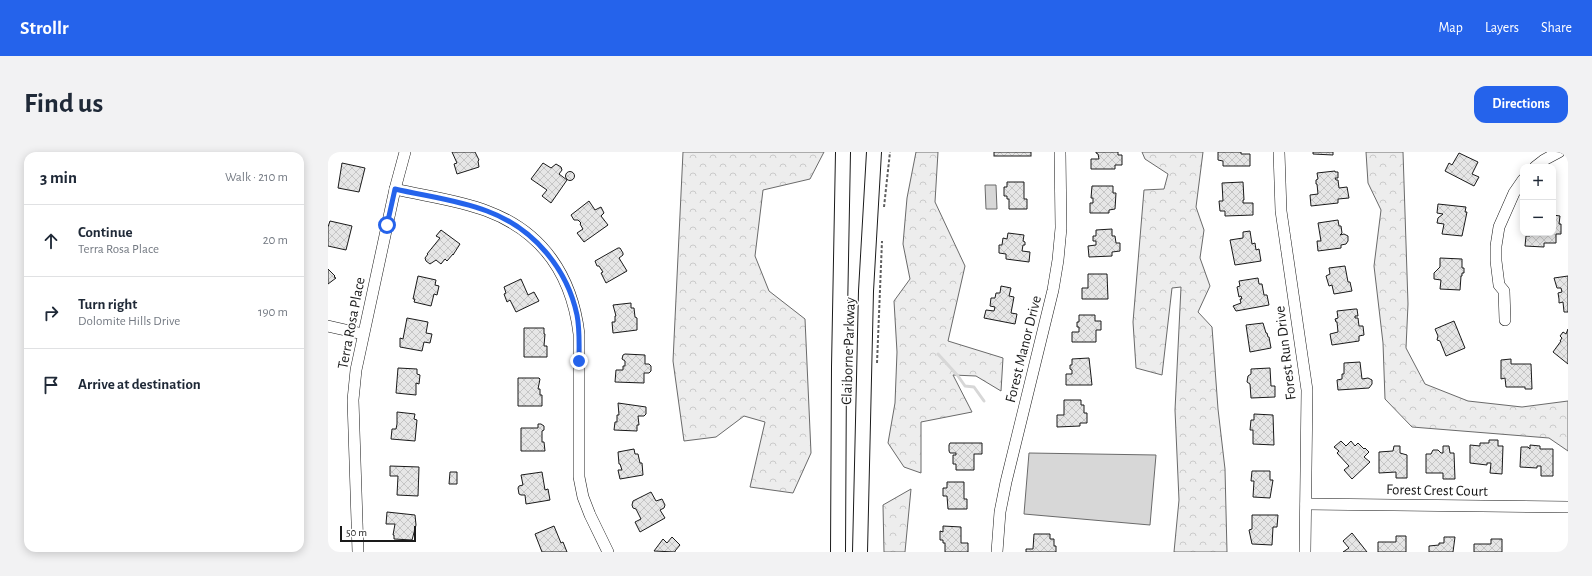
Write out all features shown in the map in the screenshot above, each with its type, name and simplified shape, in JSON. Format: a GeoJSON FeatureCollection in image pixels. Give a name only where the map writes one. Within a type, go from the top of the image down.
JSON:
{"type":"FeatureCollection","features":[{"type":"Feature","properties":{"kind":"main road","name":"Claiborne Parkway"},"geometry":{"type":"LineString","coordinates":[[838,552],[839,367],[843,152]]}},
{"type":"Feature","properties":{"kind":"main road","name":"Claiborne Parkway"},"geometry":{"type":"LineString","coordinates":[[860,552],[866,291],[874,152]]}},
{"type":"Feature","properties":{"kind":"street","name":"Terra Rosa Place"},"geometry":{"type":"LineString","coordinates":[[358,552],[353,400],[356,370],[395,189],[405,152]]}},
{"type":"Feature","properties":{"kind":"street","name":"Forest Manor Drive"},"geometry":{"type":"LineString","coordinates":[[997,552],[1000,512],[1006,482],[1053,290],[1058,260],[1061,228],[1060,152]]}},
{"type":"Feature","properties":{"kind":"street","name":"Forest Run Drive"},"geometry":{"type":"LineString","coordinates":[[1279,152],[1280,211],[1307,390],[1305,552]]}},
{"type":"Feature","properties":{"kind":"street"},"geometry":{"type":"LineString","coordinates":[[1539,164],[1559,152]]}},
{"type":"Feature","properties":{"kind":"street"},"geometry":{"type":"LineString","coordinates":[[1506,320],[1504,291],[1499,284],[1496,246],[1499,227],[1514,193],[1520,184]]}},
{"type":"Feature","properties":{"kind":"street"},"geometry":{"type":"LineString","coordinates":[[395,189],[470,206],[503,218],[531,236],[555,263],[565,280],[577,316],[579,334],[579,477],[583,497],[608,552]]}},
{"type":"Feature","properties":{"kind":"street"},"geometry":{"type":"LineString","coordinates":[[328,326],[363,334]]}},
{"type":"Feature","properties":{"kind":"street","name":"Forest Crest Court"},"geometry":{"type":"LineString","coordinates":[[1306,504],[1568,507]]}},
{"type":"Feature","properties":{"kind":"path"},"geometry":{"type":"LineString","coordinates":[[884,210],[890,152]]}},
{"type":"Feature","properties":{"kind":"path"},"geometry":{"type":"LineString","coordinates":[[877,370],[882,238]]}},
{"type":"Feature","properties":{"kind":"green space"},"geometry":{"type":"Polygon","coordinates":[[[683,152],[824,152],[810,179],[763,190],[755,256],[769,291],[805,319],[811,453],[793,493],[750,487],[765,422],[744,416],[716,437],[684,441],[673,361],[683,152]]]}},
{"type":"Feature","properties":{"kind":"green space"},"geometry":{"type":"Polygon","coordinates":[[[916,152],[938,152],[935,202],[965,266],[948,341],[1003,358],[1001,391],[976,376],[953,375],[972,412],[921,422],[921,473],[904,467],[888,443],[895,403],[897,352],[894,301],[910,279],[903,244],[907,198],[916,152]]]}},
{"type":"Feature","properties":{"kind":"green space"},"geometry":{"type":"Polygon","coordinates":[[[1142,152],[1203,152],[1196,207],[1204,230],[1200,258],[1210,286],[1198,312],[1212,327],[1218,409],[1225,469],[1227,552],[1174,552],[1179,500],[1175,410],[1181,287],[1172,288],[1162,375],[1136,368],[1133,322],[1144,190],[1164,189],[1168,174],[1145,159],[1142,152]]]}},
{"type":"Feature","properties":{"kind":"green space"},"geometry":{"type":"Polygon","coordinates":[[[1366,152],[1403,152],[1408,304],[1406,348],[1425,384],[1468,401],[1522,407],[1568,401],[1568,451],[1549,438],[1412,427],[1385,399],[1383,343],[1374,266],[1381,210],[1368,183],[1366,152]]]}},
{"type":"Feature","properties":{"kind":"green space"},"geometry":{"type":"Polygon","coordinates":[[[911,489],[905,552],[884,552],[883,505],[911,489]]]}},
{"type":"Feature","properties":{"kind":"shaded area"},"geometry":{"type":"Polygon","coordinates":[[[985,185],[996,185],[997,209],[986,209],[985,185]]]}},
{"type":"Feature","properties":{"kind":"shaded area"},"geometry":{"type":"Polygon","coordinates":[[[1029,453],[1156,455],[1150,525],[1024,514],[1029,453]]]}},
{"type":"Feature","properties":{"kind":"building"},"geometry":{"type":"Polygon","coordinates":[[[452,152],[475,152],[479,160],[479,167],[457,174],[454,164],[457,163],[452,152]]]}},
{"type":"Feature","properties":{"kind":"building"},"geometry":{"type":"Polygon","coordinates":[[[994,152],[1031,152],[1031,156],[994,156],[994,152]]]}},
{"type":"Feature","properties":{"kind":"building"},"geometry":{"type":"Polygon","coordinates":[[[1096,152],[1118,152],[1118,155],[1122,155],[1122,165],[1115,165],[1115,169],[1091,169],[1091,159],[1099,159],[1096,152]]]}},
{"type":"Feature","properties":{"kind":"building"},"geometry":{"type":"Polygon","coordinates":[[[1218,152],[1241,152],[1241,154],[1250,154],[1250,166],[1223,166],[1223,161],[1218,160],[1218,152]]]}},
{"type":"Feature","properties":{"kind":"building"},"geometry":{"type":"Polygon","coordinates":[[[1313,152],[1333,152],[1333,155],[1313,154],[1313,152]]]}},
{"type":"Feature","properties":{"kind":"building"},"geometry":{"type":"Polygon","coordinates":[[[1459,153],[1478,162],[1472,174],[1479,177],[1474,186],[1445,171],[1449,163],[1452,165],[1459,153]]]}},
{"type":"Feature","properties":{"kind":"building"},"geometry":{"type":"Polygon","coordinates":[[[342,163],[365,168],[359,192],[338,188],[342,163]]]}},
{"type":"Feature","properties":{"kind":"building"},"geometry":{"type":"Polygon","coordinates":[[[543,163],[551,168],[556,164],[561,167],[562,170],[559,174],[567,180],[551,203],[542,196],[547,190],[531,179],[543,163]]]}},
{"type":"Feature","properties":{"kind":"building"},"geometry":{"type":"Polygon","coordinates":[[[568,172],[572,172],[574,176],[572,180],[568,180],[566,178],[566,174],[568,172]]]}},
{"type":"Feature","properties":{"kind":"building"},"geometry":{"type":"Polygon","coordinates":[[[1338,172],[1338,178],[1335,178],[1338,180],[1339,188],[1347,187],[1349,198],[1338,199],[1338,203],[1311,206],[1310,195],[1318,194],[1316,184],[1316,180],[1318,179],[1317,173],[1338,172]]]}},
{"type":"Feature","properties":{"kind":"building"},"geometry":{"type":"Polygon","coordinates":[[[1007,182],[1024,182],[1024,199],[1027,199],[1027,209],[1009,209],[1009,199],[1007,199],[1007,196],[1004,196],[1004,187],[1007,187],[1007,182]]]}},
{"type":"Feature","properties":{"kind":"building"},"geometry":{"type":"Polygon","coordinates":[[[1243,182],[1243,203],[1253,203],[1253,215],[1225,216],[1225,211],[1220,211],[1219,201],[1223,201],[1222,183],[1243,182]]]}},
{"type":"Feature","properties":{"kind":"building"},"geometry":{"type":"Polygon","coordinates":[[[1092,186],[1113,186],[1113,193],[1116,193],[1115,209],[1109,210],[1109,213],[1090,213],[1090,203],[1093,203],[1093,198],[1091,198],[1092,186]]]}},
{"type":"Feature","properties":{"kind":"building"},"geometry":{"type":"Polygon","coordinates":[[[589,201],[595,210],[601,207],[604,213],[601,216],[608,225],[584,242],[577,233],[583,229],[580,224],[581,223],[578,220],[574,220],[571,215],[589,201]]]}},
{"type":"Feature","properties":{"kind":"building"},"geometry":{"type":"Polygon","coordinates":[[[1438,204],[1466,207],[1465,212],[1467,212],[1462,236],[1442,234],[1444,224],[1437,223],[1438,218],[1443,214],[1437,213],[1438,204]]]}},
{"type":"Feature","properties":{"kind":"building"},"geometry":{"type":"Polygon","coordinates":[[[1556,215],[1560,216],[1559,224],[1561,224],[1561,234],[1556,234],[1556,215]]]}},
{"type":"Feature","properties":{"kind":"building"},"geometry":{"type":"Polygon","coordinates":[[[1338,220],[1342,233],[1340,235],[1344,234],[1348,236],[1348,241],[1346,244],[1341,245],[1341,248],[1318,251],[1317,241],[1321,241],[1318,223],[1338,220]]]}},
{"type":"Feature","properties":{"kind":"building"},"geometry":{"type":"Polygon","coordinates":[[[330,221],[352,226],[346,250],[328,246],[328,227],[330,221]]]}},
{"type":"Feature","properties":{"kind":"building"},"geometry":{"type":"Polygon","coordinates":[[[1112,229],[1112,236],[1115,236],[1116,243],[1120,243],[1120,251],[1112,252],[1112,256],[1089,257],[1088,246],[1096,245],[1096,241],[1093,241],[1093,236],[1096,236],[1096,230],[1112,229]]]}},
{"type":"Feature","properties":{"kind":"building"},"geometry":{"type":"Polygon","coordinates":[[[441,230],[460,244],[447,261],[445,259],[441,264],[436,260],[430,264],[425,258],[440,238],[436,236],[441,230]]]}},
{"type":"Feature","properties":{"kind":"building"},"geometry":{"type":"Polygon","coordinates":[[[1250,231],[1252,244],[1255,243],[1256,250],[1259,249],[1261,261],[1235,265],[1230,240],[1243,238],[1243,232],[1250,231]]]}},
{"type":"Feature","properties":{"kind":"building"},"geometry":{"type":"Polygon","coordinates":[[[1008,233],[1024,235],[1023,241],[1025,242],[1025,245],[1023,245],[1022,251],[1030,252],[1029,262],[1006,259],[1006,254],[999,253],[999,245],[1002,245],[1003,238],[1007,239],[1008,233]]]}},
{"type":"Feature","properties":{"kind":"building"},"geometry":{"type":"Polygon","coordinates":[[[1526,236],[1556,236],[1556,243],[1544,243],[1544,247],[1525,246],[1526,236]]]}},
{"type":"Feature","properties":{"kind":"building"},"geometry":{"type":"Polygon","coordinates":[[[620,248],[623,253],[623,255],[619,258],[627,271],[606,283],[601,273],[603,272],[599,266],[597,266],[595,261],[620,248]]]}},
{"type":"Feature","properties":{"kind":"building"},"geometry":{"type":"Polygon","coordinates":[[[1440,258],[1462,259],[1462,268],[1464,268],[1464,273],[1462,273],[1461,276],[1460,290],[1440,289],[1441,280],[1434,279],[1434,273],[1440,267],[1440,258]]]}},
{"type":"Feature","properties":{"kind":"building"},"geometry":{"type":"Polygon","coordinates":[[[1345,266],[1348,282],[1350,282],[1352,291],[1334,294],[1332,285],[1329,286],[1326,276],[1330,274],[1329,268],[1345,266]]]}},
{"type":"Feature","properties":{"kind":"building"},"geometry":{"type":"Polygon","coordinates":[[[328,269],[336,278],[328,284],[328,269]]]}},
{"type":"Feature","properties":{"kind":"building"},"geometry":{"type":"Polygon","coordinates":[[[1088,274],[1107,274],[1108,299],[1082,299],[1082,288],[1088,288],[1088,274]]]}},
{"type":"Feature","properties":{"kind":"building"},"geometry":{"type":"Polygon","coordinates":[[[418,276],[436,280],[435,285],[439,286],[437,295],[434,294],[431,306],[414,302],[415,299],[413,299],[418,276]]]}},
{"type":"Feature","properties":{"kind":"building"},"geometry":{"type":"Polygon","coordinates":[[[1568,276],[1568,312],[1564,312],[1563,302],[1559,303],[1558,293],[1562,292],[1561,288],[1557,288],[1554,278],[1568,276]]]}},
{"type":"Feature","properties":{"kind":"building"},"geometry":{"type":"Polygon","coordinates":[[[1258,278],[1259,284],[1262,284],[1264,295],[1267,295],[1269,305],[1236,311],[1233,306],[1241,303],[1240,299],[1242,299],[1241,296],[1239,297],[1237,287],[1240,286],[1239,281],[1258,278]]]}},
{"type":"Feature","properties":{"kind":"building"},"geometry":{"type":"Polygon","coordinates":[[[521,279],[528,295],[534,292],[539,301],[516,312],[510,300],[507,302],[504,294],[506,293],[504,287],[521,279]]]}},
{"type":"Feature","properties":{"kind":"building"},"geometry":{"type":"Polygon","coordinates":[[[1001,286],[1011,288],[1009,296],[1014,297],[1011,313],[1017,314],[1015,324],[984,318],[986,310],[994,311],[995,307],[990,306],[991,298],[995,298],[996,293],[1000,293],[1001,286]]]}},
{"type":"Feature","properties":{"kind":"building"},"geometry":{"type":"Polygon","coordinates":[[[631,303],[631,308],[634,308],[635,317],[637,318],[637,330],[613,333],[612,322],[615,322],[616,316],[613,305],[631,303]]]}},
{"type":"Feature","properties":{"kind":"building"},"geometry":{"type":"Polygon","coordinates":[[[1357,309],[1358,316],[1355,316],[1355,318],[1358,318],[1359,326],[1363,326],[1364,335],[1359,336],[1359,341],[1332,345],[1330,334],[1338,332],[1337,322],[1335,319],[1338,318],[1337,311],[1357,309]]]}},
{"type":"Feature","properties":{"kind":"building"},"geometry":{"type":"Polygon","coordinates":[[[1079,315],[1095,315],[1095,321],[1101,321],[1101,330],[1096,330],[1096,342],[1072,342],[1072,332],[1079,332],[1077,322],[1079,322],[1079,315]]]}},
{"type":"Feature","properties":{"kind":"building"},"geometry":{"type":"Polygon","coordinates":[[[407,318],[428,322],[426,333],[432,334],[430,343],[424,342],[422,351],[400,347],[400,338],[403,339],[407,318]]]}},
{"type":"Feature","properties":{"kind":"building"},"geometry":{"type":"Polygon","coordinates":[[[1454,321],[1465,348],[1446,356],[1440,341],[1437,340],[1438,336],[1435,329],[1454,321]]]}},
{"type":"Feature","properties":{"kind":"building"},"geometry":{"type":"Polygon","coordinates":[[[1263,323],[1269,337],[1271,348],[1250,352],[1246,325],[1263,323]]]}},
{"type":"Feature","properties":{"kind":"building"},"geometry":{"type":"Polygon","coordinates":[[[524,328],[544,328],[544,346],[547,346],[547,357],[524,357],[524,328]]]}},
{"type":"Feature","properties":{"kind":"building"},"geometry":{"type":"Polygon","coordinates":[[[1568,329],[1568,364],[1553,352],[1561,341],[1562,338],[1560,336],[1563,332],[1566,334],[1568,329]]]}},
{"type":"Feature","properties":{"kind":"building"},"geometry":{"type":"Polygon","coordinates":[[[623,355],[645,355],[645,364],[649,364],[651,366],[651,371],[649,373],[644,373],[644,383],[615,382],[616,370],[623,370],[623,366],[625,366],[625,361],[622,359],[623,355]]]}},
{"type":"Feature","properties":{"kind":"building"},"geometry":{"type":"Polygon","coordinates":[[[1089,358],[1092,385],[1066,385],[1066,374],[1072,374],[1070,365],[1072,365],[1072,359],[1089,358]]]}},
{"type":"Feature","properties":{"kind":"building"},"geometry":{"type":"Polygon","coordinates":[[[1511,359],[1511,364],[1531,364],[1532,389],[1525,389],[1525,387],[1506,387],[1505,378],[1501,379],[1501,360],[1511,359]]]}},
{"type":"Feature","properties":{"kind":"building"},"geometry":{"type":"Polygon","coordinates":[[[1360,362],[1362,379],[1368,378],[1372,380],[1372,384],[1369,388],[1338,390],[1337,380],[1342,379],[1342,374],[1344,374],[1344,363],[1360,362]]]}},
{"type":"Feature","properties":{"kind":"building"},"geometry":{"type":"Polygon","coordinates":[[[398,368],[417,369],[417,374],[420,375],[419,384],[416,383],[416,395],[396,393],[398,368]]]}},
{"type":"Feature","properties":{"kind":"building"},"geometry":{"type":"Polygon","coordinates":[[[1270,368],[1271,386],[1275,386],[1275,397],[1251,398],[1250,384],[1247,382],[1248,376],[1251,374],[1251,369],[1270,368]]]}},
{"type":"Feature","properties":{"kind":"building"},"geometry":{"type":"Polygon","coordinates":[[[518,378],[540,379],[538,389],[540,389],[540,395],[542,395],[542,406],[518,406],[518,378]]]}},
{"type":"Feature","properties":{"kind":"building"},"geometry":{"type":"Polygon","coordinates":[[[1064,400],[1081,400],[1081,405],[1084,405],[1084,413],[1087,413],[1087,423],[1080,423],[1080,426],[1057,427],[1057,415],[1064,415],[1064,400]]]}},
{"type":"Feature","properties":{"kind":"building"},"geometry":{"type":"Polygon","coordinates":[[[618,403],[646,407],[646,414],[644,416],[638,416],[639,425],[637,425],[637,431],[614,430],[615,422],[617,422],[617,415],[619,415],[618,403]]]}},
{"type":"Feature","properties":{"kind":"building"},"geometry":{"type":"Polygon","coordinates":[[[397,412],[415,414],[414,419],[417,420],[415,441],[391,439],[392,429],[396,429],[397,412]]]}},
{"type":"Feature","properties":{"kind":"building"},"geometry":{"type":"Polygon","coordinates":[[[1254,414],[1273,415],[1274,445],[1253,444],[1253,430],[1250,430],[1251,420],[1254,420],[1254,414]]]}},
{"type":"Feature","properties":{"kind":"building"},"geometry":{"type":"Polygon","coordinates":[[[538,424],[544,426],[544,430],[542,431],[542,442],[544,442],[545,451],[521,451],[521,428],[538,428],[538,424]]]}},
{"type":"Feature","properties":{"kind":"building"},"geometry":{"type":"Polygon","coordinates":[[[1489,440],[1498,440],[1498,446],[1503,446],[1502,474],[1490,473],[1491,463],[1487,463],[1487,465],[1470,463],[1470,445],[1480,446],[1480,443],[1489,443],[1489,440]]]}},
{"type":"Feature","properties":{"kind":"building"},"geometry":{"type":"Polygon","coordinates":[[[1341,441],[1346,446],[1351,441],[1355,446],[1358,443],[1369,452],[1364,457],[1370,462],[1352,479],[1344,470],[1349,466],[1337,453],[1339,451],[1334,447],[1341,441]]]}},
{"type":"Feature","properties":{"kind":"building"},"geometry":{"type":"Polygon","coordinates":[[[950,443],[982,443],[982,454],[974,454],[974,470],[956,470],[956,464],[953,464],[953,455],[956,455],[956,453],[950,453],[950,443]]]}},
{"type":"Feature","properties":{"kind":"building"},"geometry":{"type":"Polygon","coordinates":[[[1530,445],[1540,446],[1540,449],[1553,449],[1553,476],[1541,476],[1541,466],[1537,466],[1537,468],[1520,467],[1521,447],[1528,447],[1530,449],[1530,445]]]}},
{"type":"Feature","properties":{"kind":"building"},"geometry":{"type":"Polygon","coordinates":[[[1394,446],[1400,446],[1400,453],[1407,455],[1407,478],[1396,478],[1396,472],[1379,473],[1379,452],[1393,451],[1394,446]]]}},
{"type":"Feature","properties":{"kind":"building"},"geometry":{"type":"Polygon","coordinates":[[[1443,446],[1449,446],[1450,453],[1454,453],[1455,479],[1443,479],[1443,473],[1426,473],[1426,454],[1431,454],[1433,450],[1438,450],[1443,453],[1443,446]]]}},
{"type":"Feature","properties":{"kind":"building"},"geometry":{"type":"Polygon","coordinates":[[[634,449],[635,454],[638,454],[640,463],[642,463],[643,475],[620,479],[618,470],[622,470],[619,464],[618,452],[634,449]]]}},
{"type":"Feature","properties":{"kind":"building"},"geometry":{"type":"Polygon","coordinates":[[[390,466],[419,467],[418,496],[397,495],[398,476],[390,476],[390,466]]]}},
{"type":"Feature","properties":{"kind":"building"},"geometry":{"type":"Polygon","coordinates":[[[1252,471],[1270,471],[1270,480],[1273,480],[1270,498],[1253,497],[1254,481],[1251,481],[1252,471]]]}},
{"type":"Feature","properties":{"kind":"building"},"geometry":{"type":"Polygon","coordinates":[[[450,472],[457,472],[457,484],[449,484],[450,472]]]}},
{"type":"Feature","properties":{"kind":"building"},"geometry":{"type":"Polygon","coordinates":[[[542,472],[545,490],[548,489],[550,500],[526,504],[525,495],[519,494],[518,488],[519,486],[523,485],[521,475],[542,472]]]}},
{"type":"Feature","properties":{"kind":"building"},"geometry":{"type":"Polygon","coordinates":[[[947,482],[964,482],[964,499],[967,499],[967,509],[948,509],[947,496],[943,496],[943,488],[947,488],[947,482]]]}},
{"type":"Feature","properties":{"kind":"building"},"geometry":{"type":"Polygon","coordinates":[[[651,492],[656,501],[662,499],[665,505],[664,508],[660,510],[665,518],[640,532],[635,522],[641,519],[636,509],[633,508],[633,501],[651,492]]]}},
{"type":"Feature","properties":{"kind":"building"},"geometry":{"type":"Polygon","coordinates":[[[387,512],[415,515],[416,525],[412,540],[394,539],[393,535],[395,524],[386,524],[387,512]]]}},
{"type":"Feature","properties":{"kind":"building"},"geometry":{"type":"Polygon","coordinates":[[[1252,515],[1278,515],[1277,527],[1273,527],[1272,545],[1252,544],[1249,530],[1252,529],[1252,515]]]}},
{"type":"Feature","properties":{"kind":"building"},"geometry":{"type":"Polygon","coordinates":[[[554,526],[561,543],[563,542],[567,552],[542,552],[535,534],[554,526]]]}},
{"type":"Feature","properties":{"kind":"building"},"geometry":{"type":"Polygon","coordinates":[[[943,526],[961,527],[961,543],[968,543],[968,552],[945,552],[945,543],[943,543],[943,540],[940,540],[940,531],[943,532],[943,526]]]}},
{"type":"Feature","properties":{"kind":"building"},"geometry":{"type":"Polygon","coordinates":[[[1352,533],[1367,552],[1343,552],[1349,548],[1343,541],[1352,533]]]}},
{"type":"Feature","properties":{"kind":"building"},"geometry":{"type":"Polygon","coordinates":[[[1034,534],[1050,534],[1050,539],[1054,539],[1056,552],[1026,552],[1026,549],[1033,549],[1034,534]]]}},
{"type":"Feature","properties":{"kind":"building"},"geometry":{"type":"Polygon","coordinates":[[[1396,536],[1406,536],[1406,552],[1378,552],[1378,542],[1396,542],[1396,536]]]}},
{"type":"Feature","properties":{"kind":"building"},"geometry":{"type":"Polygon","coordinates":[[[672,537],[680,545],[675,552],[654,551],[663,539],[667,543],[672,537]]]}},
{"type":"Feature","properties":{"kind":"building"},"geometry":{"type":"Polygon","coordinates":[[[1444,537],[1455,537],[1453,552],[1429,552],[1429,546],[1444,543],[1444,537]]]}},
{"type":"Feature","properties":{"kind":"building"},"geometry":{"type":"Polygon","coordinates":[[[1491,539],[1502,539],[1502,552],[1474,552],[1474,544],[1491,544],[1491,539]]]}},
{"type":"Feature","properties":{"kind":"waterway"},"geometry":{"type":"LineString","coordinates":[[938,354],[965,386],[974,387],[984,401]]}},
{"type":"Feature","properties":{"kind":"route"},"geometry":{"type":"LineString","coordinates":[[387,225],[395,189],[487,211],[517,226],[531,236],[544,249],[555,263],[565,280],[577,316],[579,361]]}}]}
